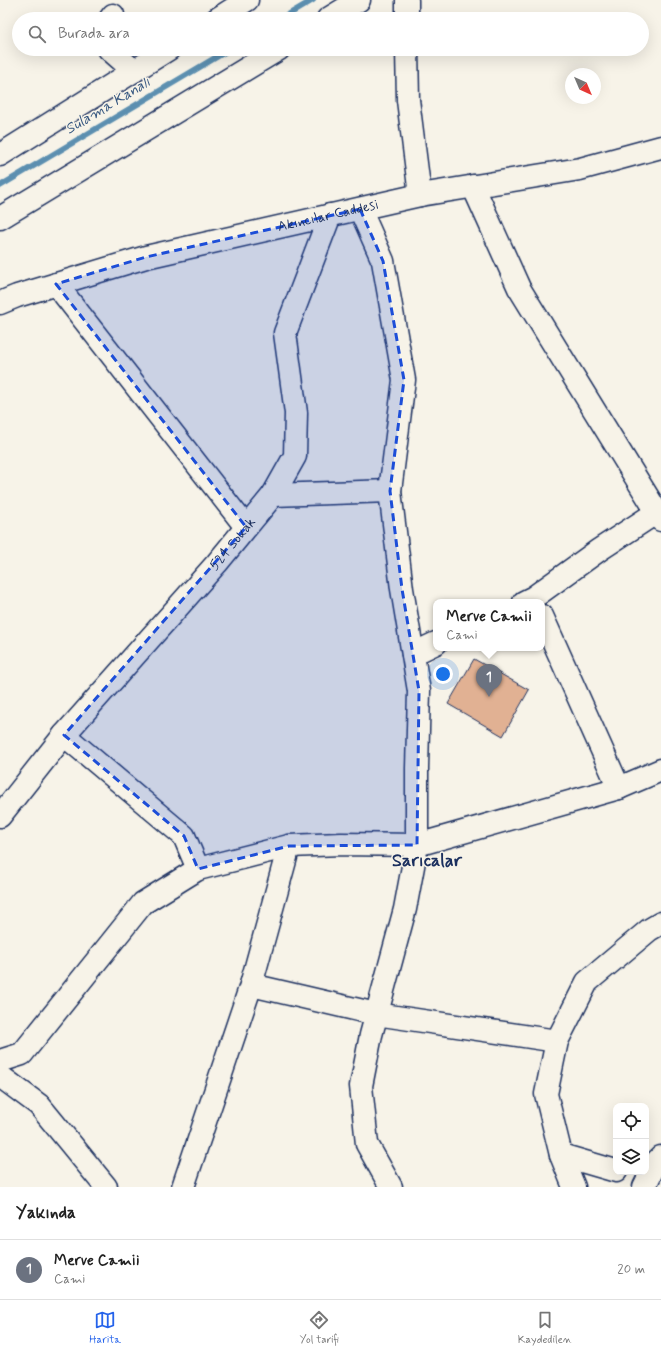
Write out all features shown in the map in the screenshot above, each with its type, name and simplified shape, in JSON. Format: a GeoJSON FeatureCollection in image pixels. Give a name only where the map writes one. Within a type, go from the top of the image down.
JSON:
{"type":"FeatureCollection","features":[{"type":"Feature","properties":{"kind":"street"},"geometry":{"type":"LineString","coordinates":[[228,12],[247,0]]}},
{"type":"Feature","properties":{"kind":"street"},"geometry":{"type":"LineString","coordinates":[[339,12],[359,0]]}},
{"type":"Feature","properties":{"kind":"street"},"geometry":{"type":"LineString","coordinates":[[407,0],[407,12]]}},
{"type":"Feature","properties":{"kind":"street"},"geometry":{"type":"LineString","coordinates":[[117,56],[134,71]]}},
{"type":"Feature","properties":{"kind":"street"},"geometry":{"type":"LineString","coordinates":[[0,155],[158,56]]}},
{"type":"Feature","properties":{"kind":"street"},"geometry":{"type":"LineString","coordinates":[[0,218],[267,56]]}},
{"type":"Feature","properties":{"kind":"street"},"geometry":{"type":"LineString","coordinates":[[408,56],[408,100],[420,195]]}},
{"type":"Feature","properties":{"kind":"street","name":"Akıncılar Caddesi"},"geometry":{"type":"LineString","coordinates":[[0,303],[56,284],[146,257],[420,195],[580,169],[661,147]]}},
{"type":"Feature","properties":{"kind":"street"},"geometry":{"type":"LineString","coordinates":[[473,186],[519,288],[659,516],[599,550],[540,599]]}},
{"type":"Feature","properties":{"kind":"street"},"geometry":{"type":"LineString","coordinates":[[360,209],[383,261],[404,380],[390,491],[402,589],[419,691],[417,845],[405,909],[376,1014],[361,1086],[366,1144],[391,1187]]}},
{"type":"Feature","properties":{"kind":"street","name":"524 Sokak"},"geometry":{"type":"LineString","coordinates":[[0,816],[64,735],[217,563],[273,495],[295,456],[296,413],[285,333],[330,215]]}},
{"type":"Feature","properties":{"kind":"street"},"geometry":{"type":"LineString","coordinates":[[56,284],[246,527]]}},
{"type":"Feature","properties":{"kind":"street"},"geometry":{"type":"LineString","coordinates":[[273,495],[390,491]]}},
{"type":"Feature","properties":{"kind":"street"},"geometry":{"type":"LineString","coordinates":[[545,628],[619,788]]}},
{"type":"Feature","properties":{"kind":"street"},"geometry":{"type":"LineString","coordinates":[[413,654],[433,644]]}},
{"type":"Feature","properties":{"kind":"street"},"geometry":{"type":"LineString","coordinates":[[64,735],[184,836],[198,870]]}},
{"type":"Feature","properties":{"kind":"street"},"geometry":{"type":"LineString","coordinates":[[0,1061],[22,1054],[143,903],[198,870],[289,846],[341,844],[417,845],[619,788],[661,770]]}},
{"type":"Feature","properties":{"kind":"street"},"geometry":{"type":"LineString","coordinates":[[183,1187],[251,986],[289,846]]}},
{"type":"Feature","properties":{"kind":"street"},"geometry":{"type":"LineString","coordinates":[[574,1187],[561,1155],[546,1094],[557,1041],[587,982],[649,930],[661,923]]}},
{"type":"Feature","properties":{"kind":"street"},"geometry":{"type":"LineString","coordinates":[[251,986],[376,1014],[557,1041]]}},
{"type":"Feature","properties":{"kind":"street"},"geometry":{"type":"LineString","coordinates":[[0,1076],[39,1105],[106,1187]]}},
{"type":"Feature","properties":{"kind":"street"},"geometry":{"type":"LineString","coordinates":[[561,1155],[613,1171]]}},
{"type":"Feature","properties":{"kind":"street"},"geometry":{"type":"LineString","coordinates":[[624,1175],[646,1184],[657,1161],[661,1157]]}},
{"type":"Feature","properties":{"kind":"highlighted area"},"geometry":{"type":"Polygon","coordinates":[[[360,209],[383,261],[404,380],[390,491],[402,589],[419,691],[417,845],[289,846],[198,869],[184,836],[64,735],[246,527],[56,284],[146,257],[360,209]]]}},
{"type":"Feature","properties":{"kind":"building"},"geometry":{"type":"Polygon","coordinates":[[[474,659],[529,690],[503,736],[448,704],[474,659]]]}},
{"type":"Feature","properties":{"kind":"waterway","name":"Sulama Kanalı"},"geometry":{"type":"LineString","coordinates":[[293,12],[313,0]]}},
{"type":"Feature","properties":{"kind":"waterway","name":"Sulama Kanalı"},"geometry":{"type":"LineString","coordinates":[[0,186],[218,56]]}},
{"type":"Feature","properties":{"kind":"place","name":"Merve Camii"},"geometry":{"type":"Point","coordinates":[489,697]}},
{"type":"Feature","properties":{"kind":"district","name":"Sarıcalar"},"geometry":{"type":"Point","coordinates":[427,861]}}]}
